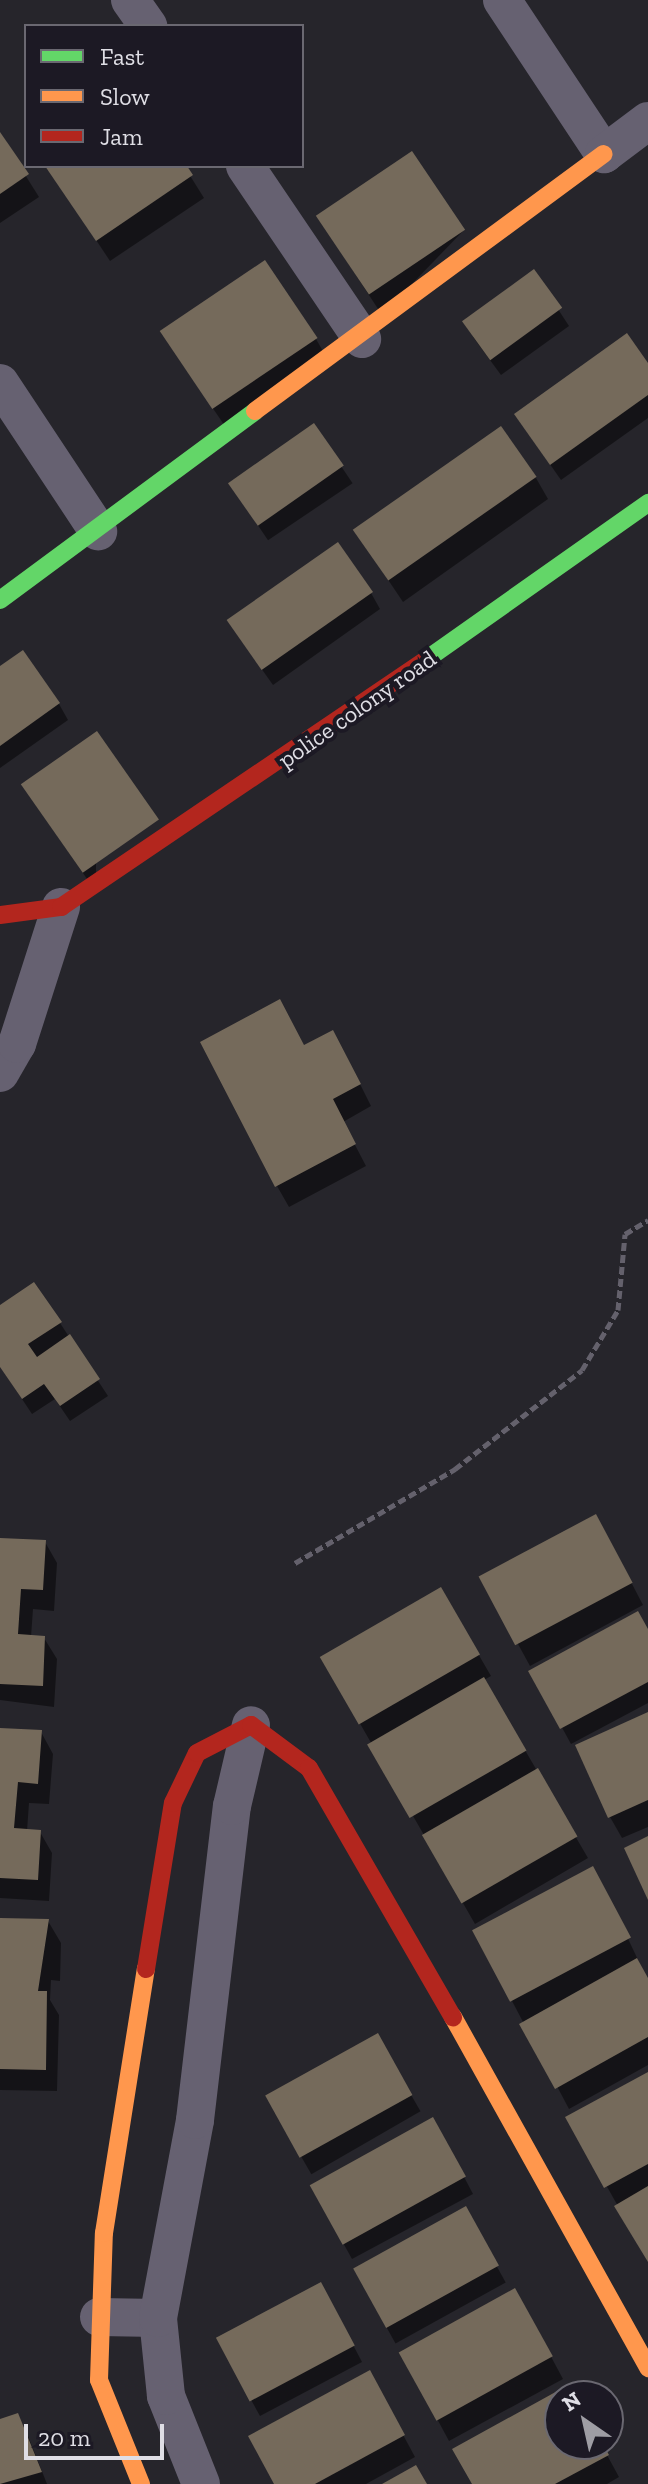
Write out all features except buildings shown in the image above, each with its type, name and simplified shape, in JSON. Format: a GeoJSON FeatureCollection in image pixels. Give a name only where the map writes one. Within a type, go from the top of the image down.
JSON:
{"type":"FeatureCollection","features":[{"type":"Feature","properties":{"kind":"street"},"geometry":{"type":"LineString","coordinates":[[130,0],[147,24]]}},
{"type":"Feature","properties":{"kind":"street"},"geometry":{"type":"LineString","coordinates":[[502,0],[604,154]]}},
{"type":"Feature","properties":{"kind":"street"},"geometry":{"type":"LineString","coordinates":[[0,600],[362,339],[648,121]]}},
{"type":"Feature","properties":{"kind":"street"},"geometry":{"type":"LineString","coordinates":[[246,168],[362,339]]}},
{"type":"Feature","properties":{"kind":"street"},"geometry":{"type":"LineString","coordinates":[[0,383],[98,531]]}},
{"type":"Feature","properties":{"kind":"street","name":"police colony road"},"geometry":{"type":"LineString","coordinates":[[0,915],[61,907],[238,793],[648,503]]}},
{"type":"Feature","properties":{"kind":"street"},"geometry":{"type":"LineString","coordinates":[[0,1073],[17,1044],[61,907]]}},
{"type":"Feature","properties":{"kind":"street"},"geometry":{"type":"LineString","coordinates":[[141,2484],[99,2380],[104,2233],[173,1803],[197,1753],[251,1725]]}},
{"type":"Feature","properties":{"kind":"street"},"geometry":{"type":"LineString","coordinates":[[201,2484],[166,2396],[158,2318],[195,2120],[232,1806],[251,1725]]}},
{"type":"Feature","properties":{"kind":"street"},"geometry":{"type":"LineString","coordinates":[[251,1725],[309,1768],[348,1829],[648,2368]]}},
{"type":"Feature","properties":{"kind":"street"},"geometry":{"type":"LineString","coordinates":[[99,2317],[158,2318]]}},
{"type":"Feature","properties":{"kind":"path"},"geometry":{"type":"LineString","coordinates":[[295,1563],[455,1469],[582,1370],[618,1310],[625,1234],[648,1220]]}},
{"type":"Feature","properties":{"kind":"traffic: fast"},"geometry":{"type":"LineString","coordinates":[[0,600],[255,411]]}},
{"type":"Feature","properties":{"kind":"traffic: fast"},"geometry":{"type":"LineString","coordinates":[[427,659],[648,503]]}},
{"type":"Feature","properties":{"kind":"traffic: slow"},"geometry":{"type":"LineString","coordinates":[[255,411],[604,154]]}},
{"type":"Feature","properties":{"kind":"traffic: slow"},"geometry":{"type":"LineString","coordinates":[[141,2484],[99,2380],[104,2233],[146,1969]]}},
{"type":"Feature","properties":{"kind":"traffic: slow"},"geometry":{"type":"LineString","coordinates":[[453,2017],[648,2368]]}},
{"type":"Feature","properties":{"kind":"traffic: jam"},"geometry":{"type":"LineString","coordinates":[[0,915],[61,907],[427,659]]}},
{"type":"Feature","properties":{"kind":"traffic: jam"},"geometry":{"type":"LineString","coordinates":[[146,1969],[173,1803],[197,1753],[251,1725],[309,1768],[453,2017]]}}]}
